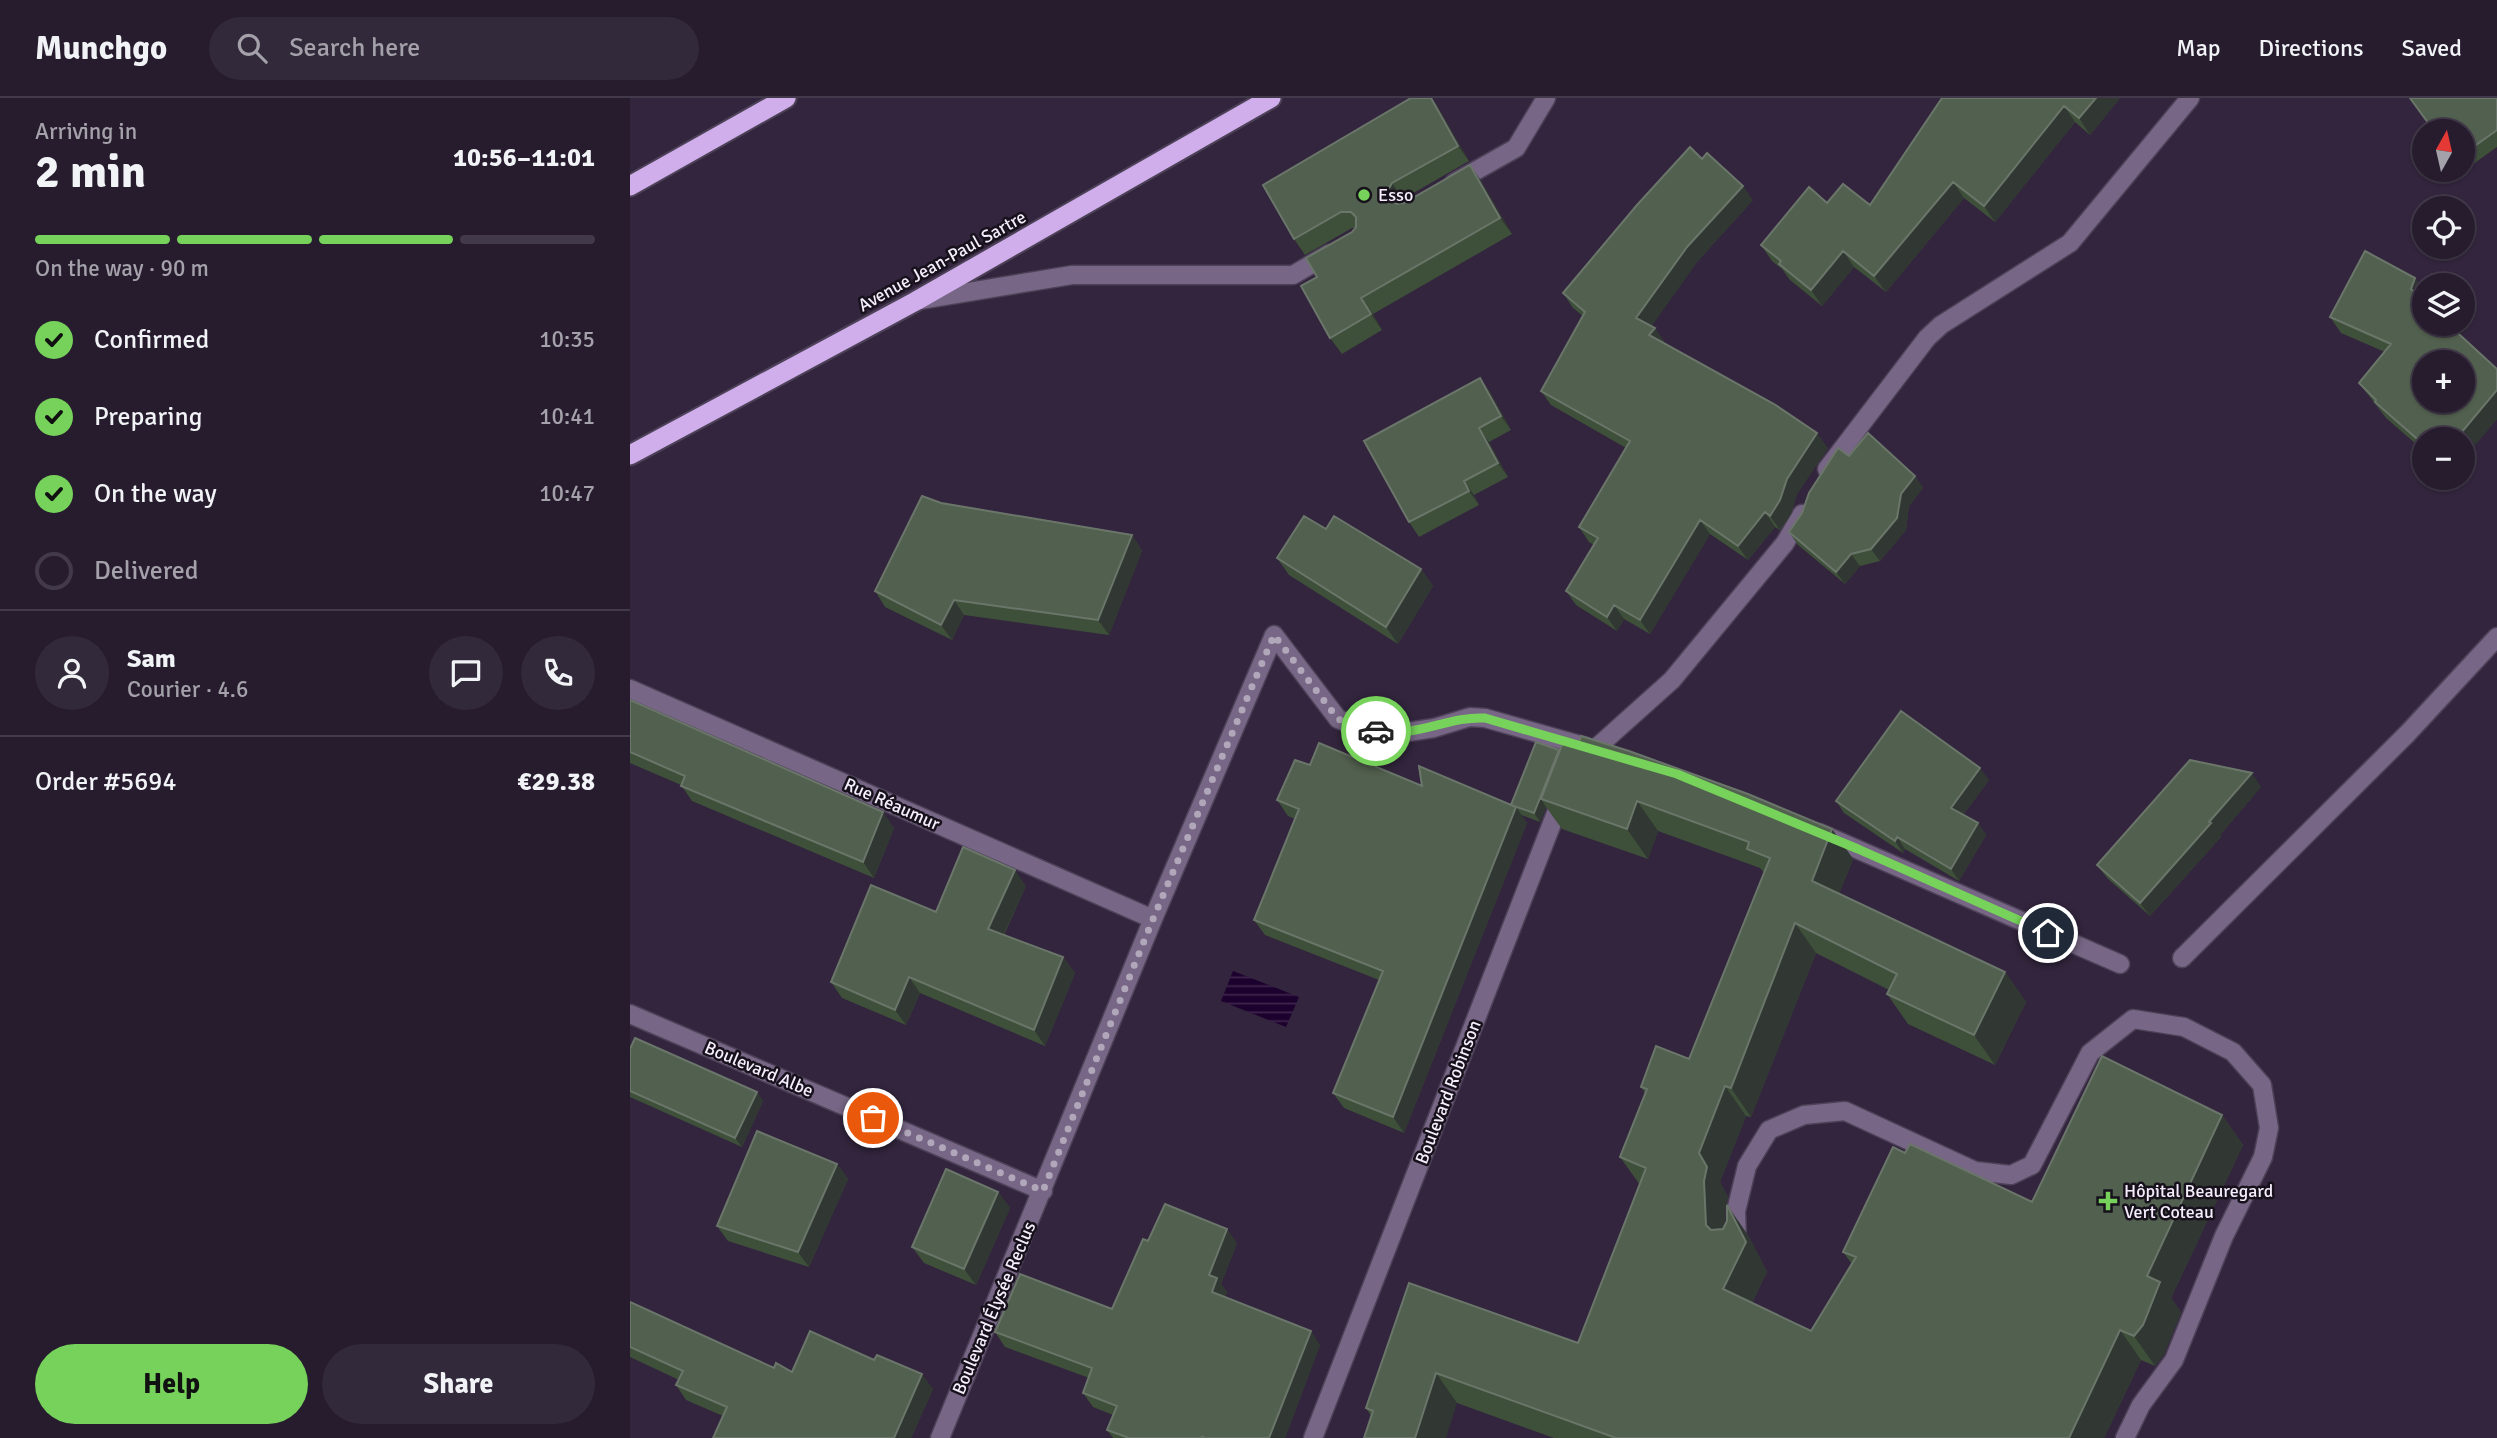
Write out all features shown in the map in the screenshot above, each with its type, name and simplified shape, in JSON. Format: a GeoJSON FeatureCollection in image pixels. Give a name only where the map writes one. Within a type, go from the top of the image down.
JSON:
{"type":"FeatureCollection","features":[{"type":"Feature","properties":{"kind":"highway"},"geometry":{"type":"LineString","coordinates":[[630,186],[786,98]]}},
{"type":"Feature","properties":{"kind":"highway","name":"Avenue Jean-Paul Sartre"},"geometry":{"type":"LineString","coordinates":[[630,455],[916,301],[1270,98]]}},
{"type":"Feature","properties":{"kind":"street"},"geometry":{"type":"LineString","coordinates":[[1444,188],[1516,148],[1546,98]]}},
{"type":"Feature","properties":{"kind":"street"},"geometry":{"type":"LineString","coordinates":[[1820,480],[1839,451],[1927,338],[1941,325],[2070,243],[2190,98]]}},
{"type":"Feature","properties":{"kind":"street"},"geometry":{"type":"LineString","coordinates":[[916,301],[1072,275],[1293,275],[1346,244]]}},
{"type":"Feature","properties":{"kind":"street"},"geometry":{"type":"LineString","coordinates":[[1585,751],[1672,680],[1785,542],[1801,519],[1807,500]]}},
{"type":"Feature","properties":{"kind":"street","name":"Boulevard Élysée Reclus"},"geometry":{"type":"LineString","coordinates":[[940,1438],[1153,919],[1274,635],[1338,719],[1364,729],[1395,734],[1434,728],[1470,717],[1485,718],[1585,751]]}},
{"type":"Feature","properties":{"kind":"street"},"geometry":{"type":"LineString","coordinates":[[2182,958],[2407,734],[2497,637]]}},
{"type":"Feature","properties":{"kind":"street","name":"Rue Réaumur"},"geometry":{"type":"LineString","coordinates":[[630,689],[1153,919]]}},
{"type":"Feature","properties":{"kind":"street"},"geometry":{"type":"LineString","coordinates":[[1585,751],[1618,757]]}},
{"type":"Feature","properties":{"kind":"street","name":"Boulevard Robinson"},"geometry":{"type":"LineString","coordinates":[[1313,1438],[1567,784]]}},
{"type":"Feature","properties":{"kind":"street"},"geometry":{"type":"LineString","coordinates":[[1807,828],[2120,964]]}},
{"type":"Feature","properties":{"kind":"street","name":"Boulevard Albe"},"geometry":{"type":"LineString","coordinates":[[630,1014],[1043,1191]]}},
{"type":"Feature","properties":{"kind":"street"},"geometry":{"type":"LineString","coordinates":[[1737,1250],[1736,1211],[1746,1166],[1769,1130],[1804,1115],[1845,1111],[1975,1171],[2011,1175],[2032,1165],[2090,1053],[2133,1019],[2184,1027],[2233,1052],[2262,1085],[2269,1128],[2263,1157],[2224,1236],[2174,1360],[2141,1405],[2125,1438]]}},
{"type":"Feature","properties":{"kind":"shaded area"},"geometry":{"type":"Polygon","coordinates":[[[1233,971],[1299,997],[1286,1027],[1221,1001],[1233,971]]]}},
{"type":"Feature","properties":{"kind":"building"},"geometry":{"type":"Polygon","coordinates":[[[1411,98],[1431,98],[1458,146],[1392,183],[1387,192],[1388,199],[1397,204],[1404,203],[1470,165],[1500,218],[1361,298],[1371,314],[1330,338],[1301,286],[1317,277],[1306,258],[1352,232],[1356,227],[1356,217],[1351,212],[1341,212],[1294,239],[1263,185],[1411,98]]]}},
{"type":"Feature","properties":{"kind":"building"},"geometry":{"type":"Polygon","coordinates":[[[1942,98],[2096,98],[2079,118],[2064,106],[1984,206],[1953,182],[1874,276],[1843,251],[1811,290],[1761,245],[1809,187],[1827,203],[1843,184],[1870,205],[1942,98]]]}},
{"type":"Feature","properties":{"kind":"building"},"geometry":{"type":"Polygon","coordinates":[[[2410,98],[2497,98],[2497,130],[2475,146],[2475,119],[2425,119],[2410,98]]]}},
{"type":"Feature","properties":{"kind":"building"},"geometry":{"type":"Polygon","coordinates":[[[1690,147],[1702,159],[1707,153],[1743,186],[1687,247],[1636,318],[1655,328],[1649,335],[1774,404],[1817,433],[1787,479],[1780,500],[1770,516],[1765,512],[1738,546],[1700,520],[1640,620],[1614,605],[1607,617],[1566,591],[1598,538],[1579,527],[1630,441],[1541,391],[1585,312],[1563,293],[1690,147]]]}},
{"type":"Feature","properties":{"kind":"building"},"geometry":{"type":"Polygon","coordinates":[[[2365,251],[2412,276],[2412,336],[2461,336],[2497,369],[2497,390],[2466,427],[2412,427],[2412,434],[2375,402],[2359,383],[2391,344],[2330,317],[2365,251]]]}},
{"type":"Feature","properties":{"kind":"building"},"geometry":{"type":"Polygon","coordinates":[[[1480,378],[1501,416],[1479,428],[1498,463],[1464,481],[1469,491],[1409,522],[1364,441],[1480,378]]]}},
{"type":"Feature","properties":{"kind":"building"},"geometry":{"type":"Polygon","coordinates":[[[1868,433],[1915,476],[1901,494],[1897,518],[1871,549],[1851,554],[1836,572],[1789,532],[1802,513],[1809,493],[1838,448],[1849,456],[1868,433]]]}},
{"type":"Feature","properties":{"kind":"building"},"geometry":{"type":"Polygon","coordinates":[[[922,496],[941,503],[1132,535],[1098,620],[954,600],[941,625],[875,591],[922,496]]]}},
{"type":"Feature","properties":{"kind":"building"},"geometry":{"type":"Polygon","coordinates":[[[1304,516],[1326,529],[1334,516],[1421,569],[1386,627],[1277,558],[1304,516]]]}},
{"type":"Feature","properties":{"kind":"building"},"geometry":{"type":"Polygon","coordinates":[[[630,700],[883,812],[863,862],[681,786],[685,776],[630,752],[630,700]]]}},
{"type":"Feature","properties":{"kind":"building"},"geometry":{"type":"Polygon","coordinates":[[[1901,711],[1980,768],[1951,808],[1978,823],[1951,869],[1897,837],[1895,841],[1836,801],[1901,711]]]}},
{"type":"Feature","properties":{"kind":"building"},"geometry":{"type":"Polygon","coordinates":[[[1581,736],[1748,794],[1832,829],[1812,881],[2005,972],[1974,1035],[1887,994],[1897,974],[1795,923],[1731,1088],[1725,1086],[1699,1153],[1707,1167],[1704,1181],[1706,1225],[1711,1230],[1723,1229],[1727,1221],[1727,1205],[1746,1242],[1723,1289],[1811,1331],[1856,1257],[1843,1252],[1893,1147],[1905,1153],[1910,1144],[2032,1202],[2102,1056],[2222,1115],[2147,1276],[2160,1282],[2143,1325],[2134,1336],[2120,1330],[2069,1438],[1616,1438],[1436,1373],[1415,1438],[1364,1438],[1373,1411],[1366,1408],[1409,1283],[1578,1343],[1646,1168],[1620,1157],[1647,1089],[1641,1087],[1656,1046],[1689,1059],[1770,858],[1747,849],[1749,842],[1637,801],[1627,829],[1541,799],[1565,737],[1579,742],[1581,736]]]}},
{"type":"Feature","properties":{"kind":"building"},"geometry":{"type":"Polygon","coordinates":[[[1536,742],[1559,750],[1534,813],[1511,805],[1536,742]]]}},
{"type":"Feature","properties":{"kind":"building"},"geometry":{"type":"Polygon","coordinates":[[[1319,743],[1422,786],[1419,766],[1516,807],[1393,1117],[1333,1093],[1383,971],[1254,920],[1299,809],[1277,800],[1295,760],[1310,765],[1319,743]]]}},
{"type":"Feature","properties":{"kind":"building"},"geometry":{"type":"Polygon","coordinates":[[[2190,760],[2252,773],[2140,903],[2097,865],[2190,760]]]}},
{"type":"Feature","properties":{"kind":"building"},"geometry":{"type":"Polygon","coordinates":[[[963,847],[1015,870],[988,929],[1063,957],[1034,1030],[909,977],[895,1010],[831,982],[871,885],[936,912],[963,847]]]}},
{"type":"Feature","properties":{"kind":"building"},"geometry":{"type":"Polygon","coordinates":[[[635,1038],[757,1092],[735,1138],[630,1091],[630,1049],[635,1038]]]}},
{"type":"Feature","properties":{"kind":"building"},"geometry":{"type":"Polygon","coordinates":[[[757,1131],[837,1164],[798,1252],[717,1226],[757,1131]]]}},
{"type":"Feature","properties":{"kind":"building"},"geometry":{"type":"Polygon","coordinates":[[[946,1169],[998,1192],[964,1269],[912,1247],[946,1169]]]}},
{"type":"Feature","properties":{"kind":"building"},"geometry":{"type":"Polygon","coordinates":[[[1165,1204],[1227,1229],[1209,1275],[1217,1278],[1212,1292],[1311,1331],[1269,1438],[1129,1438],[1107,1430],[1117,1406],[1083,1393],[1092,1368],[995,1332],[1020,1274],[1112,1309],[1143,1239],[1148,1241],[1165,1204]]]}},
{"type":"Feature","properties":{"kind":"building"},"geometry":{"type":"Polygon","coordinates":[[[630,1302],[774,1368],[776,1363],[792,1372],[810,1331],[874,1360],[877,1355],[922,1374],[894,1438],[713,1438],[727,1407],[676,1385],[683,1371],[630,1347],[630,1302]]]}},
{"type":"Feature","properties":{"kind":"way so far"},"geometry":{"type":"LineString","coordinates":[[873,1118],[1043,1191],[1153,919],[1274,635],[1338,719],[1376,731]]}},
{"type":"Feature","properties":{"kind":"place","name":"Esso"},"geometry":{"type":"Point","coordinates":[1364,195]}},
{"type":"Feature","properties":{"kind":"place","name":"Hôpital Beauregard Vert Coteau"},"geometry":{"type":"Point","coordinates":[2108,1201]}},
{"type":"Feature","properties":{"kind":"route"},"geometry":{"type":"LineString","coordinates":[[1376,731],[1395,734],[1434,728],[1470,717],[1485,718],[1677,774],[1858,849],[2048,933]]}}]}
